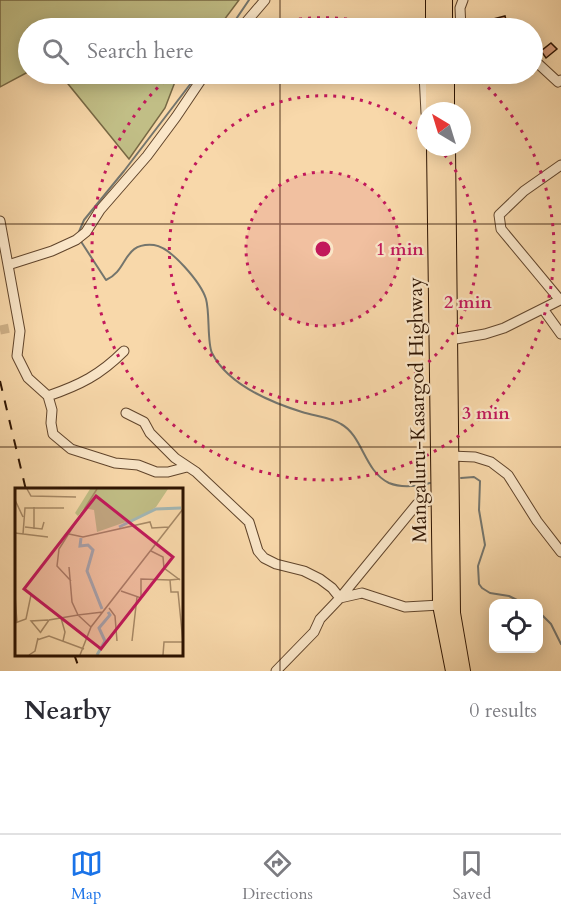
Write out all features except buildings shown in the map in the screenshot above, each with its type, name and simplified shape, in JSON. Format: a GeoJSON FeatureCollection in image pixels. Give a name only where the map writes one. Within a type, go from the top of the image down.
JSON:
{"type":"FeatureCollection","features":[{"type":"Feature","properties":{"kind":"highway"},"geometry":{"type":"LineString","coordinates":[[433,0],[433,18]]}},
{"type":"Feature","properties":{"kind":"highway"},"geometry":{"type":"LineString","coordinates":[[445,0],[446,18]]}},
{"type":"Feature","properties":{"kind":"highway"},"geometry":{"type":"LineString","coordinates":[[433,84],[434,102]]}},
{"type":"Feature","properties":{"kind":"highway"},"geometry":{"type":"LineString","coordinates":[[447,84],[447,102]]}},
{"type":"Feature","properties":{"kind":"highway","name":"Mangaluru-Kasargod Highway"},"geometry":{"type":"LineString","coordinates":[[434,156],[440,604],[453,671]]}},
{"type":"Feature","properties":{"kind":"highway"},"geometry":{"type":"LineString","coordinates":[[447,156],[453,613],[463,671]]}},
{"type":"Feature","properties":{"kind":"street"},"geometry":{"type":"LineString","coordinates":[[250,18],[265,0]]}},
{"type":"Feature","properties":{"kind":"street"},"geometry":{"type":"LineString","coordinates":[[460,18],[460,8],[463,0]]}},
{"type":"Feature","properties":{"kind":"street"},"geometry":{"type":"LineString","coordinates":[[543,68],[558,82],[561,80]]}},
{"type":"Feature","properties":{"kind":"street"},"geometry":{"type":"LineString","coordinates":[[8,265],[52,251],[79,238],[147,156],[198,84]]}},
{"type":"Feature","properties":{"kind":"street"},"geometry":{"type":"LineString","coordinates":[[425,84],[425,102]]}},
{"type":"Feature","properties":{"kind":"street"},"geometry":{"type":"LineString","coordinates":[[450,340],[504,328],[560,300],[501,229],[499,215],[524,191],[561,165]]}},
{"type":"Feature","properties":{"kind":"street"},"geometry":{"type":"LineString","coordinates":[[0,221],[8,265],[17,356],[22,368],[36,386],[48,396],[52,410],[53,434],[71,449],[115,463],[138,465],[156,472],[168,472],[187,467]]}},
{"type":"Feature","properties":{"kind":"street"},"geometry":{"type":"LineString","coordinates":[[543,309],[561,334]]}},
{"type":"Feature","properties":{"kind":"street"},"geometry":{"type":"LineString","coordinates":[[48,396],[82,384],[98,375],[124,351]]}},
{"type":"Feature","properties":{"kind":"street"},"geometry":{"type":"LineString","coordinates":[[126,412],[144,422],[150,433],[249,522],[258,551],[264,558],[276,564],[304,571],[320,579],[340,598]]}},
{"type":"Feature","properties":{"kind":"street"},"geometry":{"type":"LineString","coordinates":[[451,456],[491,462],[508,475],[537,521],[561,552]]}},
{"type":"Feature","properties":{"kind":"street"},"geometry":{"type":"LineString","coordinates":[[276,671],[314,632],[321,619],[417,504],[438,499]]}},
{"type":"Feature","properties":{"kind":"street"},"geometry":{"type":"LineString","coordinates":[[340,598],[362,593],[405,607],[440,604]]}},
{"type":"Feature","properties":{"kind":"shaded area"},"geometry":{"type":"Polygon","coordinates":[[[0,0],[239,0],[226,18],[18,18],[18,77],[0,87],[0,0]]]}},
{"type":"Feature","properties":{"kind":"shaded area"},"geometry":{"type":"Polygon","coordinates":[[[68,84],[174,84],[165,108],[129,159],[68,84]]]}},
{"type":"Feature","properties":{"kind":"waterway"},"geometry":{"type":"LineString","coordinates":[[237,18],[249,0]]}},
{"type":"Feature","properties":{"kind":"waterway"},"geometry":{"type":"LineString","coordinates":[[78,234],[84,220],[190,84]]}},
{"type":"Feature","properties":{"kind":"waterway"},"geometry":{"type":"LineString","coordinates":[[80,240],[106,280],[119,270],[136,248],[154,245],[169,252],[192,275],[203,292],[207,305],[210,348],[228,374],[251,391],[264,397],[341,424],[354,437],[374,470],[389,483],[399,486],[430,483]]}},
{"type":"Feature","properties":{"kind":"waterway"},"geometry":{"type":"LineString","coordinates":[[461,478],[474,477],[480,481],[479,510],[485,545],[478,566],[479,584],[490,593],[515,599]]}},
{"type":"Feature","properties":{"kind":"waterway"},"geometry":{"type":"LineString","coordinates":[[543,616],[551,624],[561,644]]}},
{"type":"Feature","properties":{"kind":"tunnel"},"geometry":{"type":"LineString","coordinates":[[0,330],[10,328]]}},
{"type":"Feature","properties":{"kind":"railway"},"geometry":{"type":"LineString","coordinates":[[0,381],[26,488]]}},
{"type":"Feature","properties":{"kind":"railway"},"geometry":{"type":"LineString","coordinates":[[75,656],[80,671]]}}]}
